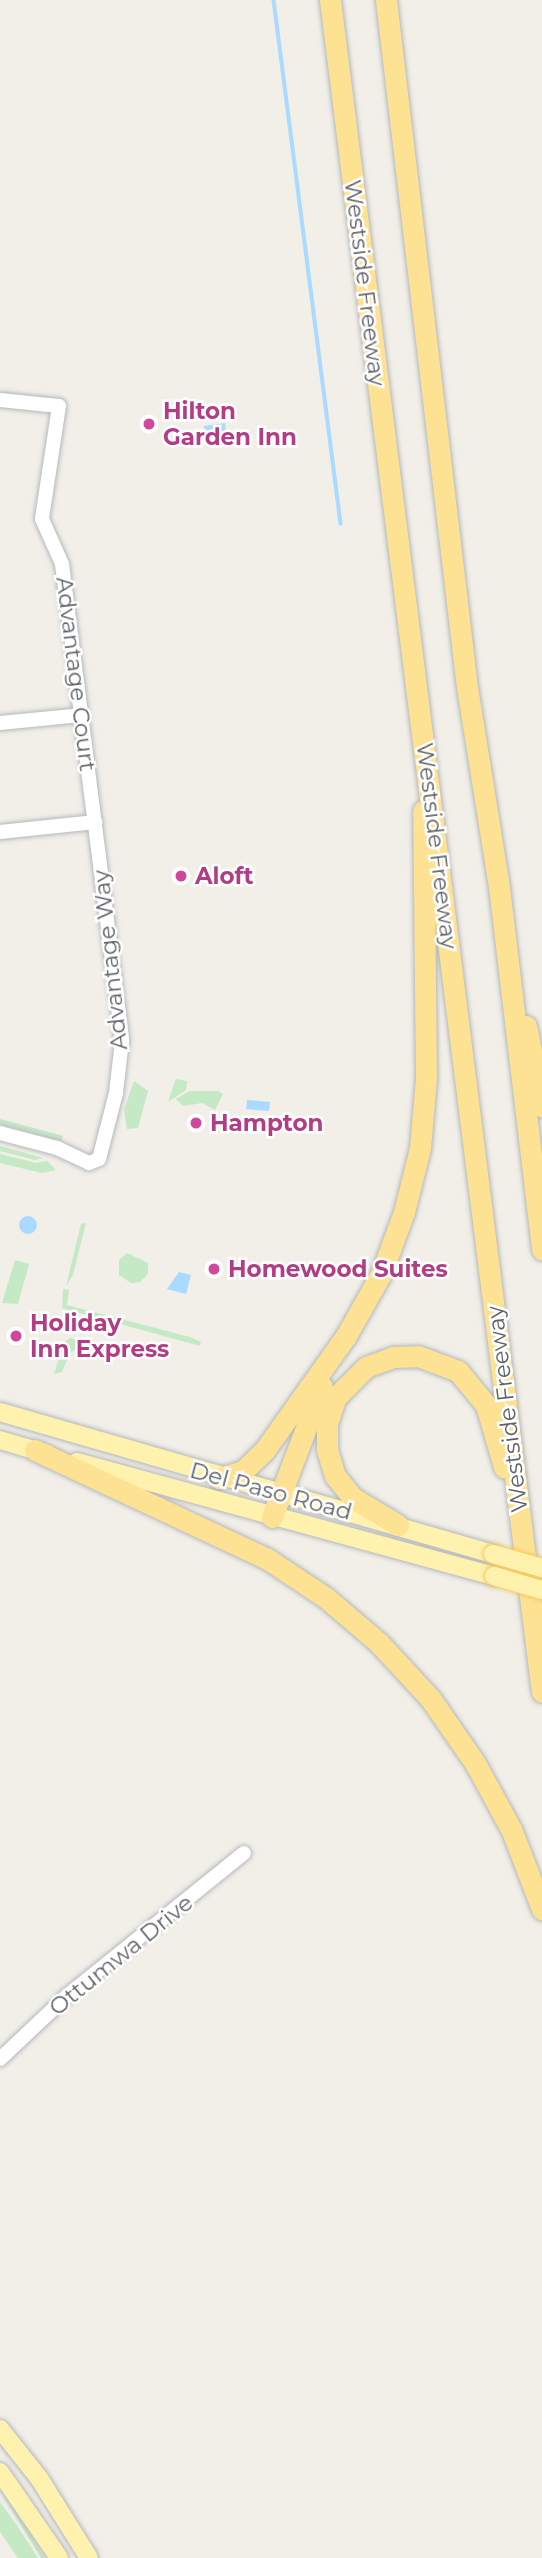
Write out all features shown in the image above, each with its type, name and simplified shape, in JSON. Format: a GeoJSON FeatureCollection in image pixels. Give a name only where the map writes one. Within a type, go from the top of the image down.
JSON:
{"type":"FeatureCollection","features":[{"type":"Feature","properties":{"kind":"highway","name":"Westside Freeway"},"geometry":{"type":"LineString","coordinates":[[330,0],[542,1692]]}},
{"type":"Feature","properties":{"kind":"highway"},"geometry":{"type":"LineString","coordinates":[[386,0],[467,687],[499,887],[542,1106]]}},
{"type":"Feature","properties":{"kind":"highway"},"geometry":{"type":"LineString","coordinates":[[272,1517],[310,1412],[395,1241],[420,1148],[426,1078],[421,834],[427,770]]}},
{"type":"Feature","properties":{"kind":"highway"},"geometry":{"type":"LineString","coordinates":[[499,887],[542,1249]]}},
{"type":"Feature","properties":{"kind":"highway"},"geometry":{"type":"LineString","coordinates":[[219,1478],[243,1471],[264,1451],[346,1336]]}},
{"type":"Feature","properties":{"kind":"highway"},"geometry":{"type":"LineString","coordinates":[[398,1525],[362,1505],[343,1486],[327,1450],[327,1424],[336,1397],[360,1371],[394,1357],[418,1356],[452,1368],[479,1393],[523,1536]]}},
{"type":"Feature","properties":{"kind":"highway"},"geometry":{"type":"LineString","coordinates":[[35,1450],[266,1558],[326,1597],[370,1635],[430,1698],[475,1763],[512,1831],[542,1909]]}},
{"type":"Feature","properties":{"kind":"main road","name":"Del Paso Road"},"geometry":{"type":"LineString","coordinates":[[0,1412],[219,1478],[398,1525],[542,1568]]}},
{"type":"Feature","properties":{"kind":"main road","name":"Del Paso Road"},"geometry":{"type":"LineString","coordinates":[[0,1440],[542,1590]]}},
{"type":"Feature","properties":{"kind":"main road"},"geometry":{"type":"LineString","coordinates":[[0,2429],[39,2478],[89,2558]]}},
{"type":"Feature","properties":{"kind":"main road"},"geometry":{"type":"LineString","coordinates":[[0,2472],[59,2558]]}},
{"type":"Feature","properties":{"kind":"street","name":"Advantage Court"},"geometry":{"type":"LineString","coordinates":[[0,400],[59,406],[42,519],[62,564],[95,822]]}},
{"type":"Feature","properties":{"kind":"street"},"geometry":{"type":"LineString","coordinates":[[0,723],[81,715]]}},
{"type":"Feature","properties":{"kind":"street"},"geometry":{"type":"LineString","coordinates":[[0,832],[95,822]]}},
{"type":"Feature","properties":{"kind":"street","name":"Advantage Way"},"geometry":{"type":"LineString","coordinates":[[0,1133],[89,1163],[102,1154],[120,1071],[121,1025],[95,822]]}},
{"type":"Feature","properties":{"kind":"street","name":"Ottumwa Drive"},"geometry":{"type":"LineString","coordinates":[[0,2059],[68,1995],[244,1853]]}},
{"type":"Feature","properties":{"kind":"green space"},"geometry":{"type":"Polygon","coordinates":[[[176,1079],[187,1081],[186,1090],[168,1102],[176,1079]]]}},
{"type":"Feature","properties":{"kind":"green space"},"geometry":{"type":"Polygon","coordinates":[[[134,1081],[148,1091],[138,1128],[127,1129],[124,1110],[134,1081]]]}},
{"type":"Feature","properties":{"kind":"green space"},"geometry":{"type":"Polygon","coordinates":[[[189,1091],[218,1091],[223,1094],[215,1110],[202,1103],[183,1106],[176,1099],[189,1091]]]}},
{"type":"Feature","properties":{"kind":"green space"},"geometry":{"type":"Polygon","coordinates":[[[0,1119],[63,1136],[61,1141],[0,1124],[0,1119]]]}},
{"type":"Feature","properties":{"kind":"green space"},"geometry":{"type":"Polygon","coordinates":[[[0,1146],[43,1158],[35,1160],[0,1151],[0,1146]]]}},
{"type":"Feature","properties":{"kind":"green space"},"geometry":{"type":"Polygon","coordinates":[[[0,1154],[36,1163],[47,1161],[56,1170],[42,1173],[0,1163],[0,1154]]]}},
{"type":"Feature","properties":{"kind":"green space"},"geometry":{"type":"Polygon","coordinates":[[[86,1223],[73,1275],[66,1286],[81,1224],[86,1223]]]}},
{"type":"Feature","properties":{"kind":"green space"},"geometry":{"type":"Polygon","coordinates":[[[127,1253],[148,1263],[148,1274],[140,1282],[131,1283],[119,1275],[119,1260],[127,1253]]]}},
{"type":"Feature","properties":{"kind":"green space"},"geometry":{"type":"Polygon","coordinates":[[[15,1260],[29,1264],[18,1304],[2,1303],[15,1260]]]}},
{"type":"Feature","properties":{"kind":"green space"},"geometry":{"type":"Polygon","coordinates":[[[63,1289],[69,1290],[67,1305],[190,1337],[201,1342],[200,1346],[62,1308],[63,1289]]]}},
{"type":"Feature","properties":{"kind":"green space"},"geometry":{"type":"Polygon","coordinates":[[[70,1338],[81,1341],[80,1346],[70,1353],[62,1372],[54,1374],[64,1342],[70,1338]]]}},
{"type":"Feature","properties":{"kind":"green space"},"geometry":{"type":"Polygon","coordinates":[[[0,2491],[27,2528],[45,2558],[41,2558],[0,2491]]]}},
{"type":"Feature","properties":{"kind":"green space"},"geometry":{"type":"Polygon","coordinates":[[[0,2502],[38,2558],[18,2558],[0,2532],[0,2502]]]}},
{"type":"Feature","properties":{"kind":"water"},"geometry":{"type":"Polygon","coordinates":[[[225,423],[226,434],[205,435],[204,426],[225,423]]]}},
{"type":"Feature","properties":{"kind":"water"},"geometry":{"type":"Polygon","coordinates":[[[247,1100],[270,1102],[269,1111],[246,1109],[247,1100]]]}},
{"type":"Feature","properties":{"kind":"water"},"geometry":{"type":"Polygon","coordinates":[[[28,1216],[34,1219],[37,1225],[34,1231],[28,1234],[22,1231],[19,1225],[22,1219],[28,1216]]]}},
{"type":"Feature","properties":{"kind":"water"},"geometry":{"type":"Polygon","coordinates":[[[179,1272],[191,1275],[186,1294],[167,1289],[179,1272]]]}},
{"type":"Feature","properties":{"kind":"waterway"},"geometry":{"type":"LineString","coordinates":[[274,0],[341,524]]}},
{"type":"Feature","properties":{"kind":"place","name":"Hilton Garden Inn"},"geometry":{"type":"Point","coordinates":[149,424]}},
{"type":"Feature","properties":{"kind":"place","name":"Aloft"},"geometry":{"type":"Point","coordinates":[181,876]}},
{"type":"Feature","properties":{"kind":"place","name":"Hampton"},"geometry":{"type":"Point","coordinates":[196,1123]}},
{"type":"Feature","properties":{"kind":"place","name":"Homewood Suites"},"geometry":{"type":"Point","coordinates":[214,1269]}},
{"type":"Feature","properties":{"kind":"place","name":"Holiday Inn Express"},"geometry":{"type":"Point","coordinates":[16,1336]}}]}
